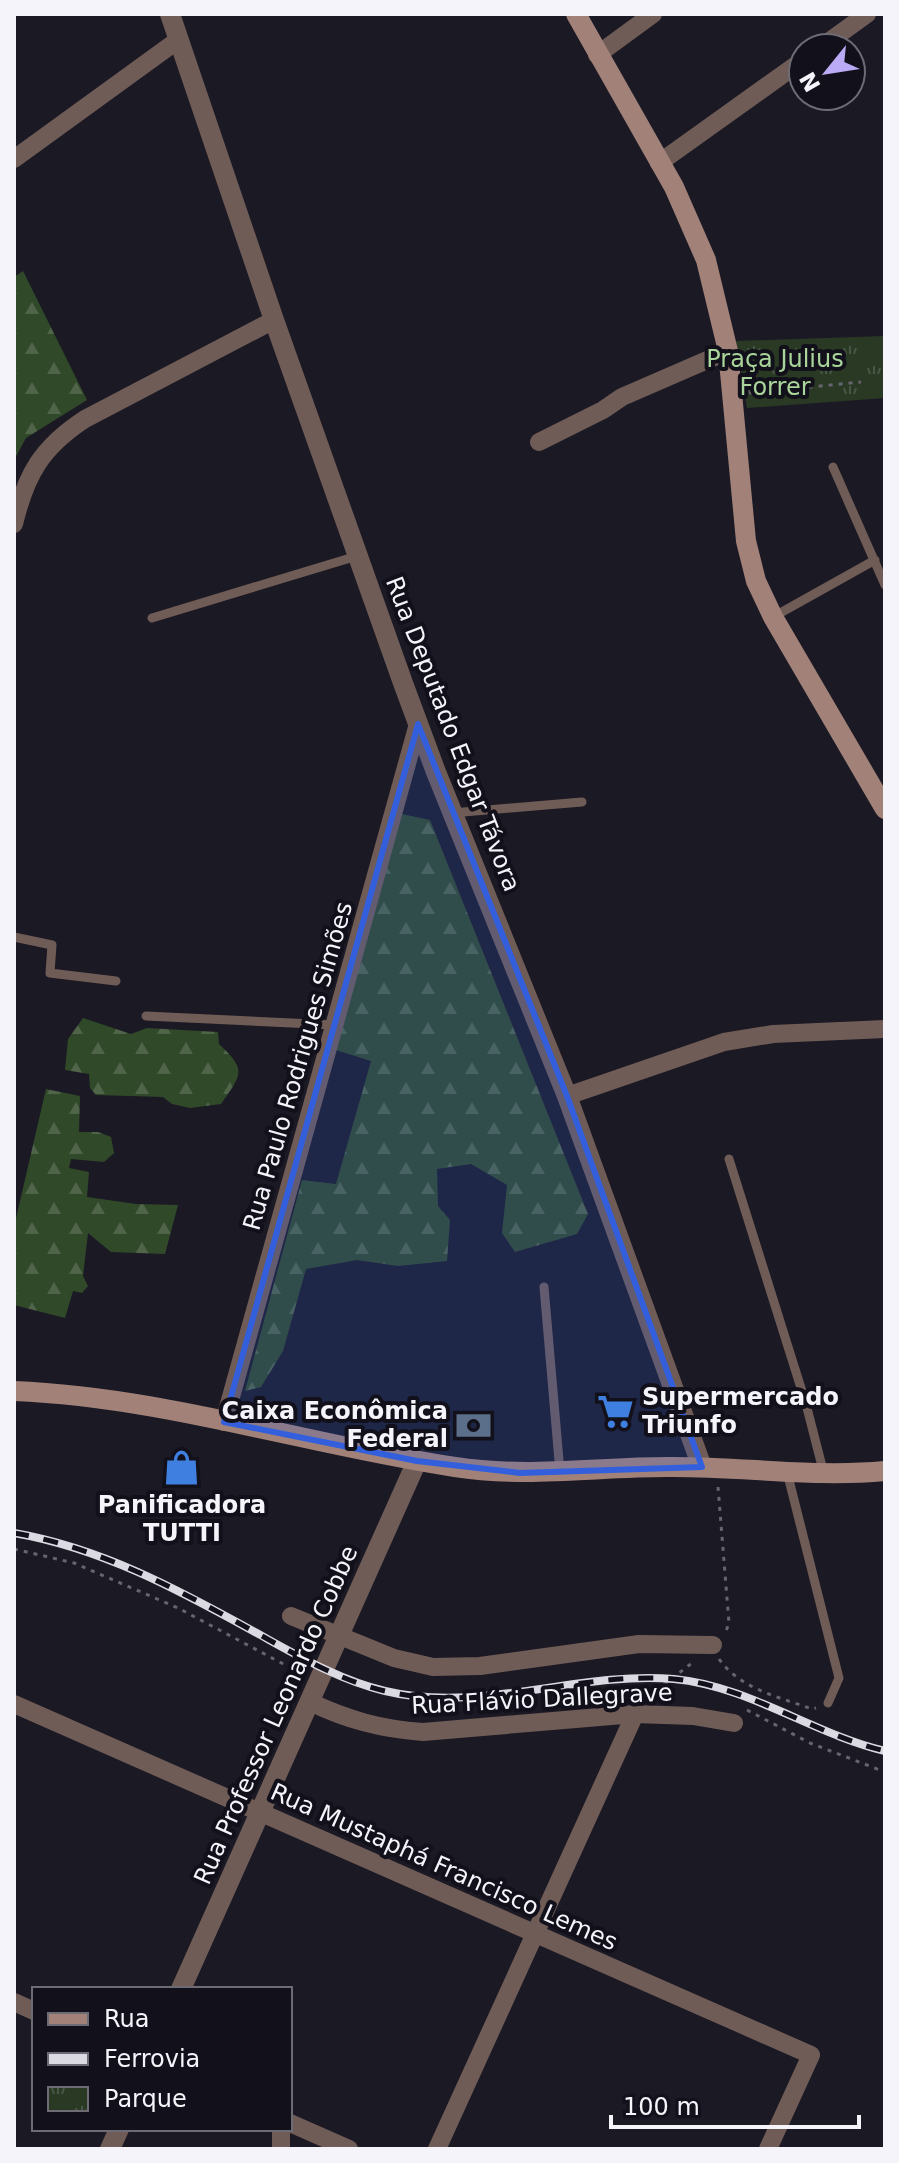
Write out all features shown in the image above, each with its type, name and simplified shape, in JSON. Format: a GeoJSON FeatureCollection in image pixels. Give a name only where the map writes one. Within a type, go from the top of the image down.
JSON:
{"type":"FeatureCollection","features":[{"type":"Feature","properties":{"kind":"main road"},"geometry":{"type":"LineString","coordinates":[[576,14],[686,211],[706,260],[728,351],[746,541],[756,581],[773,617],[885,809]]}},
{"type":"Feature","properties":{"kind":"main road"},"geometry":{"type":"LineString","coordinates":[[14,1391],[100,1397],[417,1461],[489,1472],[640,1467],[709,1467],[824,1474],[885,1471]]}},
{"type":"Feature","properties":{"kind":"street","name":"Rua Deputado Edgar Távora"},"geometry":{"type":"LineString","coordinates":[[170,14],[274,320],[418,724],[567,1096],[709,1467]]}},
{"type":"Feature","properties":{"kind":"street"},"geometry":{"type":"LineString","coordinates":[[597,55],[653,14]]}},
{"type":"Feature","properties":{"kind":"street"},"geometry":{"type":"LineString","coordinates":[[842,32],[867,14]]}},
{"type":"Feature","properties":{"kind":"street"},"geometry":{"type":"LineString","coordinates":[[14,159],[178,40]]}},
{"type":"Feature","properties":{"kind":"street"},"geometry":{"type":"LineString","coordinates":[[659,163],[787,71]]}},
{"type":"Feature","properties":{"kind":"street"},"geometry":{"type":"LineString","coordinates":[[14,524],[23,490],[34,467],[46,449],[63,433],[274,320]]}},
{"type":"Feature","properties":{"kind":"street"},"geometry":{"type":"LineString","coordinates":[[539,442],[622,397],[728,351]]}},
{"type":"Feature","properties":{"kind":"street","name":"Rua Paulo Rodrigues Simões"},"geometry":{"type":"LineString","coordinates":[[224,1422],[418,724]]}},
{"type":"Feature","properties":{"kind":"street"},"geometry":{"type":"LineString","coordinates":[[567,1096],[724,1042],[773,1034],[885,1029]]}},
{"type":"Feature","properties":{"kind":"street","name":"Rua Professor Leonardo Cobbe"},"geometry":{"type":"LineString","coordinates":[[182,1987],[417,1461]]}},
{"type":"Feature","properties":{"kind":"street","name":"Rua Flávio Dallegrave"},"geometry":{"type":"LineString","coordinates":[[291,1616],[394,1658],[433,1667],[480,1666],[639,1644],[713,1645]]}},
{"type":"Feature","properties":{"kind":"street","name":"Rua Flávio Dallegrave"},"geometry":{"type":"LineString","coordinates":[[310,1702],[363,1724],[423,1732],[635,1714],[693,1716],[734,1723]]}},
{"type":"Feature","properties":{"kind":"street","name":"Rua Mustaphá Francisco Lemes"},"geometry":{"type":"LineString","coordinates":[[14,1704],[811,2055],[768,2149]]}},
{"type":"Feature","properties":{"kind":"street"},"geometry":{"type":"LineString","coordinates":[[437,2149],[635,1714]]}},
{"type":"Feature","properties":{"kind":"street"},"geometry":{"type":"LineString","coordinates":[[292,2124],[349,2149]]}},
{"type":"Feature","properties":{"kind":"lane"},"geometry":{"type":"LineString","coordinates":[[833,467],[885,585]]}},
{"type":"Feature","properties":{"kind":"lane"},"geometry":{"type":"LineString","coordinates":[[152,618],[357,556]]}},
{"type":"Feature","properties":{"kind":"lane"},"geometry":{"type":"LineString","coordinates":[[773,617],[875,560]]}},
{"type":"Feature","properties":{"kind":"lane"},"geometry":{"type":"LineString","coordinates":[[452,813],[582,802]]}},
{"type":"Feature","properties":{"kind":"lane"},"geometry":{"type":"LineString","coordinates":[[14,937],[52,945],[50,973],[116,981]]}},
{"type":"Feature","properties":{"kind":"lane"},"geometry":{"type":"LineString","coordinates":[[146,1016],[334,1025]]}},
{"type":"Feature","properties":{"kind":"lane"},"geometry":{"type":"LineString","coordinates":[[729,1159],[806,1404],[824,1474]]}},
{"type":"Feature","properties":{"kind":"lane"},"geometry":{"type":"LineString","coordinates":[[544,1287],[560,1472]]}},
{"type":"Feature","properties":{"kind":"lane"},"geometry":{"type":"LineString","coordinates":[[787,1472],[839,1678],[828,1703]]}},
{"type":"Feature","properties":{"kind":"path"},"geometry":{"type":"LineString","coordinates":[[734,394],[861,382]]}},
{"type":"Feature","properties":{"kind":"path"},"geometry":{"type":"LineString","coordinates":[[635,1714],[648,1697],[725,1634],[729,1623],[709,1467]]}},
{"type":"Feature","properties":{"kind":"path"},"geometry":{"type":"LineString","coordinates":[[14,1549],[87,1569],[178,1608],[306,1676]]}},
{"type":"Feature","properties":{"kind":"path"},"geometry":{"type":"LineString","coordinates":[[713,1645],[729,1674],[749,1686],[812,1709],[828,1703]]}},
{"type":"Feature","properties":{"kind":"highlighted area"},"geometry":{"type":"Polygon","coordinates":[[[418,724],[567,1096],[702,1467],[520,1473],[417,1461],[224,1422],[418,724]]]}},
{"type":"Feature","properties":{"kind":"green space"},"geometry":{"type":"Polygon","coordinates":[[[23,271],[87,400],[26,438],[14,460],[14,277],[23,271]]]}},
{"type":"Feature","properties":{"kind":"green space","name":"Praça Julius Forrer"},"geometry":{"type":"Polygon","coordinates":[[[885,336],[885,398],[747,408],[736,341],[885,336]]]}},
{"type":"Feature","properties":{"kind":"green space"},"geometry":{"type":"Polygon","coordinates":[[[402,814],[430,820],[588,1214],[577,1234],[515,1252],[502,1233],[507,1185],[471,1164],[437,1169],[438,1206],[450,1220],[447,1261],[398,1266],[357,1260],[306,1269],[283,1351],[261,1387],[245,1391],[302,1180],[336,1184],[371,1061],[336,1050],[402,814]]]}},
{"type":"Feature","properties":{"kind":"green space"},"geometry":{"type":"Polygon","coordinates":[[[83,1018],[131,1034],[147,1028],[218,1032],[219,1044],[237,1066],[237,1079],[221,1104],[190,1108],[172,1104],[163,1097],[96,1095],[90,1088],[89,1074],[65,1070],[68,1039],[83,1018]]]}},
{"type":"Feature","properties":{"kind":"green space"},"geometry":{"type":"Polygon","coordinates":[[[46,1089],[80,1096],[79,1132],[98,1132],[111,1137],[114,1153],[104,1162],[71,1159],[69,1168],[89,1172],[87,1197],[136,1204],[178,1205],[165,1254],[111,1252],[88,1233],[83,1276],[88,1286],[82,1293],[73,1291],[65,1318],[14,1305],[14,1227],[46,1089]]]}},
{"type":"Feature","properties":{"kind":"railway"},"geometry":{"type":"LineString","coordinates":[[14,1533],[77,1549],[138,1572],[317,1666],[385,1691],[421,1697],[457,1698],[601,1681],[674,1679],[702,1683],[755,1700],[832,1734],[885,1751]]}},
{"type":"Feature","properties":{"kind":"place","name":"Supermercado Triunfo"},"geometry":{"type":"Point","coordinates":[616,1411]}},
{"type":"Feature","properties":{"kind":"place","name":"Caixa Econômica Federal"},"geometry":{"type":"Point","coordinates":[474,1425]}},
{"type":"Feature","properties":{"kind":"place","name":"Panificadora TUTTI"},"geometry":{"type":"Point","coordinates":[182,1468]}}]}
